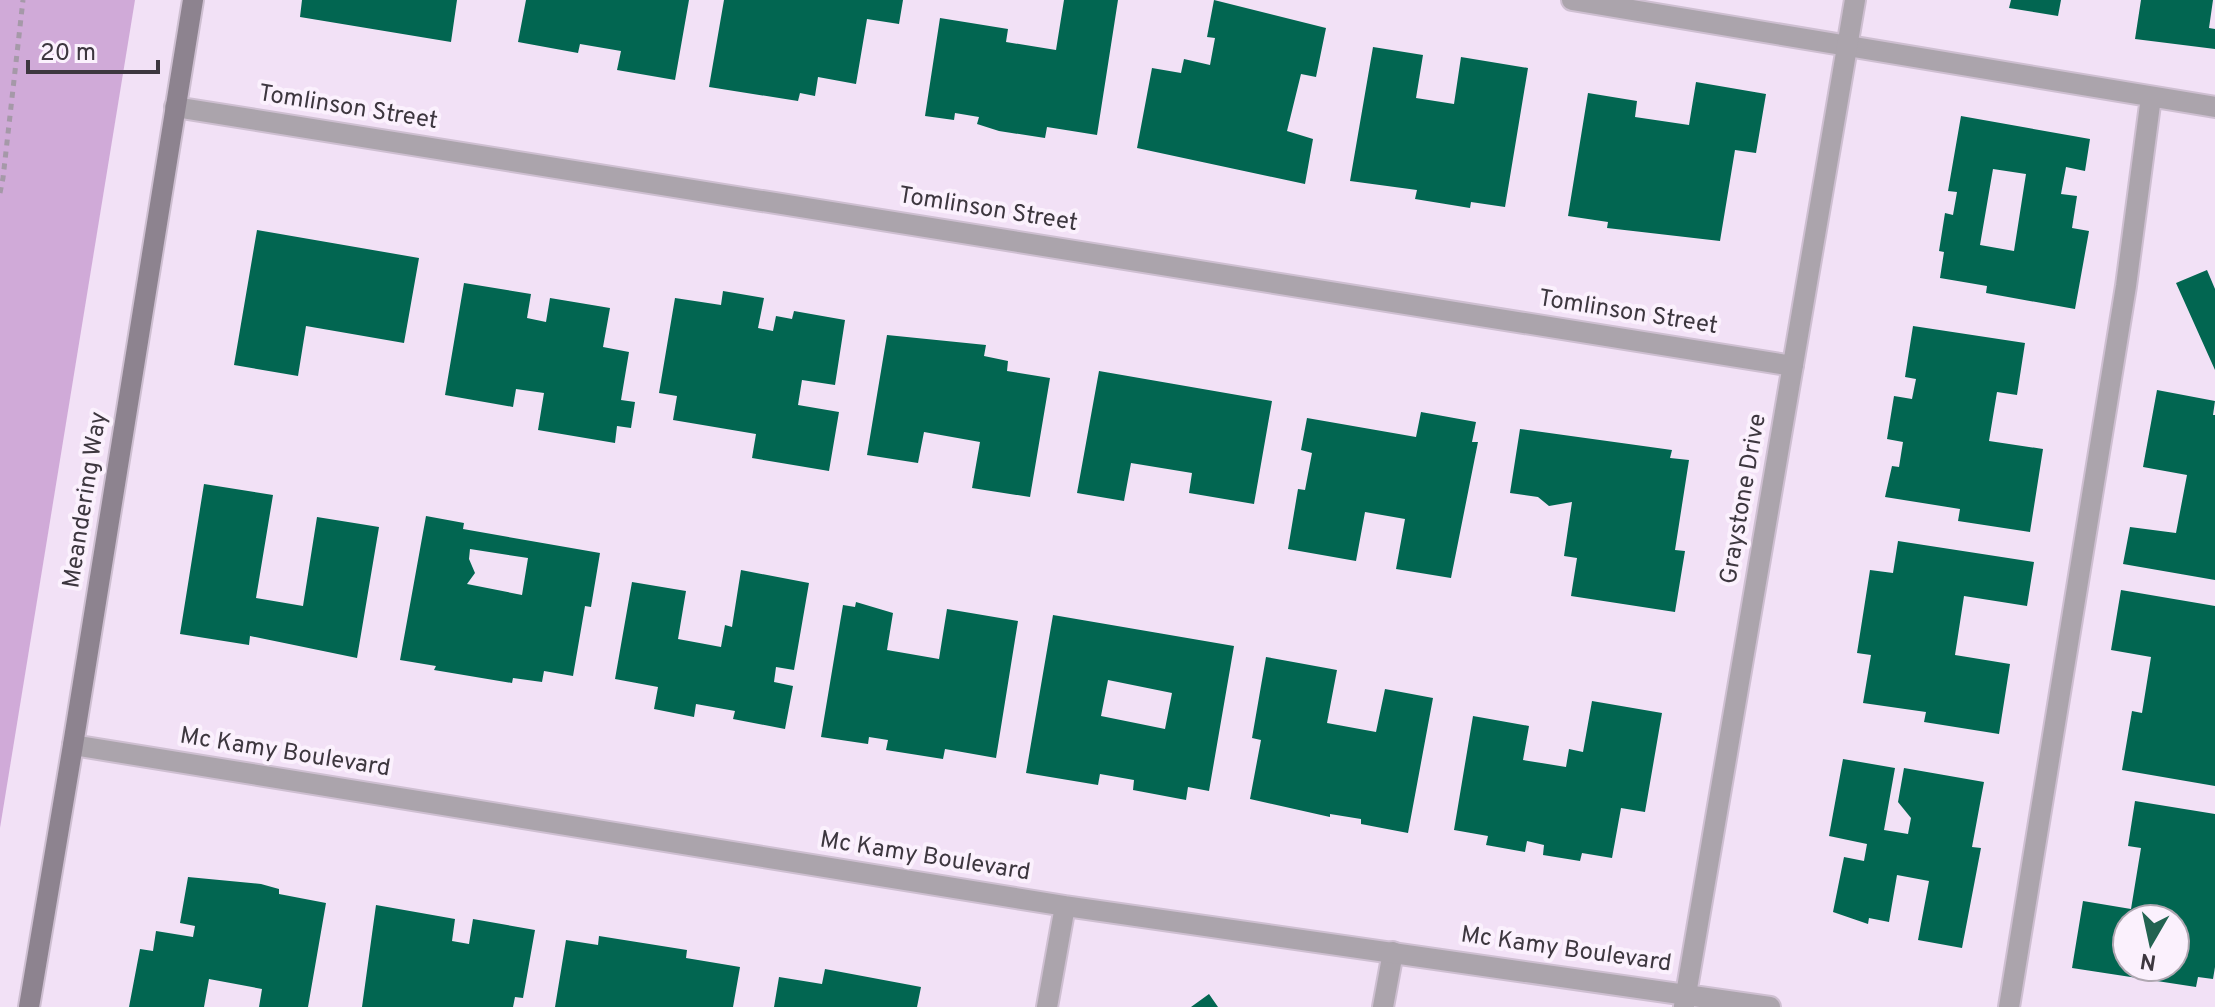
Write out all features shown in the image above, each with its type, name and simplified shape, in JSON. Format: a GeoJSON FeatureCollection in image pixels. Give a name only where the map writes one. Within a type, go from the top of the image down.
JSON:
{"type":"FeatureCollection","features":[{"type":"Feature","properties":{"kind":"street","name":"Meandering Way"},"geometry":{"type":"LineString","coordinates":[[29,1007],[193,0]]}},
{"type":"Feature","properties":{"kind":"street"},"geometry":{"type":"LineString","coordinates":[[1572,0],[2215,107]]}},
{"type":"Feature","properties":{"kind":"street","name":"Graystone Drive"},"geometry":{"type":"LineString","coordinates":[[1685,1000],[1855,0]]}},
{"type":"Feature","properties":{"kind":"street"},"geometry":{"type":"LineString","coordinates":[[2009,1007],[2119,331],[2151,97]]}},
{"type":"Feature","properties":{"kind":"street","name":"Tomlinson Street"},"geometry":{"type":"LineString","coordinates":[[175,107],[1793,366]]}},
{"type":"Feature","properties":{"kind":"street","name":"Mc Kamy Boulevard"},"geometry":{"type":"LineString","coordinates":[[73,745],[1065,906],[1393,952],[1685,1000],[1770,1007]]}},
{"type":"Feature","properties":{"kind":"street"},"geometry":{"type":"LineString","coordinates":[[1047,1007],[1065,906]]}},
{"type":"Feature","properties":{"kind":"street"},"geometry":{"type":"LineString","coordinates":[[1383,1007],[1393,952]]}},
{"type":"Feature","properties":{"kind":"path"},"geometry":{"type":"LineString","coordinates":[[0,193],[23,0]]}},
{"type":"Feature","properties":{"kind":"shaded area"},"geometry":{"type":"Polygon","coordinates":[[[0,0],[135,0],[0,828],[0,0]]]}},
{"type":"Feature","properties":{"kind":"building"},"geometry":{"type":"Polygon","coordinates":[[[302,0],[457,0],[451,42],[300,17],[302,0]]]}},
{"type":"Feature","properties":{"kind":"building"},"geometry":{"type":"Polygon","coordinates":[[[526,0],[689,0],[675,80],[617,70],[621,51],[580,44],[578,53],[518,42],[526,0]]]}},
{"type":"Feature","properties":{"kind":"building"},"geometry":{"type":"Polygon","coordinates":[[[724,0],[903,0],[899,24],[867,19],[856,84],[818,77],[815,96],[800,93],[798,101],[709,87],[724,0]]]}},
{"type":"Feature","properties":{"kind":"building"},"geometry":{"type":"Polygon","coordinates":[[[1064,0],[1118,0],[1097,135],[1047,127],[1045,138],[999,131],[977,124],[979,117],[955,113],[954,120],[925,116],[940,18],[1008,29],[1006,42],[1056,50],[1064,0]]]}},
{"type":"Feature","properties":{"kind":"building"},"geometry":{"type":"Polygon","coordinates":[[[1214,0],[1326,28],[1316,77],[1301,74],[1287,131],[1313,139],[1305,184],[1137,148],[1152,68],[1181,73],[1184,59],[1210,65],[1215,38],[1207,37],[1214,0]]]}},
{"type":"Feature","properties":{"kind":"building"},"geometry":{"type":"Polygon","coordinates":[[[2011,0],[2061,0],[2058,16],[2009,8],[2011,0]]]}},
{"type":"Feature","properties":{"kind":"building"},"geometry":{"type":"Polygon","coordinates":[[[2141,0],[2213,0],[2209,28],[2215,29],[2215,49],[2135,39],[2141,0]]]}},
{"type":"Feature","properties":{"kind":"building"},"geometry":{"type":"Polygon","coordinates":[[[1373,47],[1423,55],[1416,98],[1454,104],[1461,57],[1528,68],[1505,207],[1471,202],[1470,208],[1415,199],[1417,190],[1350,181],[1373,47]]]}},
{"type":"Feature","properties":{"kind":"building"},"geometry":{"type":"Polygon","coordinates":[[[1696,82],[1766,94],[1756,153],[1735,150],[1720,241],[1607,228],[1608,222],[1568,216],[1588,93],[1637,101],[1635,117],[1689,125],[1696,82]]]}},
{"type":"Feature","properties":{"kind":"building"},"geometry":{"type":"Polygon","coordinates":[[[1961,116],[2090,139],[2085,171],[2066,167],[2061,194],[2077,196],[2072,228],[2089,231],[2075,309],[1986,293],[1987,286],[1940,278],[1944,252],[1939,251],[1945,213],[1953,215],[1957,192],[1948,191],[1961,116]],[[1993,169],[1980,245],[2014,251],[2026,174],[1993,169]]]}},
{"type":"Feature","properties":{"kind":"building"},"geometry":{"type":"Polygon","coordinates":[[[257,230],[419,258],[404,343],[306,326],[298,376],[234,365],[257,230]]]}},
{"type":"Feature","properties":{"kind":"building"},"geometry":{"type":"Polygon","coordinates":[[[2207,270],[2215,289],[2215,370],[2176,283],[2207,270]]]}},
{"type":"Feature","properties":{"kind":"building"},"geometry":{"type":"Polygon","coordinates":[[[464,283],[531,294],[527,318],[546,322],[550,298],[610,308],[603,347],[629,352],[621,400],[635,402],[631,428],[617,426],[615,443],[538,430],[544,393],[516,389],[513,407],[445,395],[464,283]]]}},
{"type":"Feature","properties":{"kind":"building"},"geometry":{"type":"Polygon","coordinates":[[[723,291],[764,298],[758,328],[773,331],[776,316],[792,319],[794,311],[845,320],[835,385],[802,380],[798,405],[839,412],[829,471],[752,458],[756,434],[673,420],[677,396],[659,393],[675,298],[721,305],[723,291]]]}},
{"type":"Feature","properties":{"kind":"building"},"geometry":{"type":"Polygon","coordinates":[[[1913,326],[2025,343],[2017,395],[1997,392],[1989,441],[2043,449],[2030,532],[1958,521],[1960,509],[1885,497],[1892,466],[1899,467],[1903,442],[1887,439],[1894,396],[1912,399],[1916,379],[1905,377],[1913,326]]]}},
{"type":"Feature","properties":{"kind":"building"},"geometry":{"type":"Polygon","coordinates":[[[887,335],[986,345],[984,356],[1008,361],[1007,371],[1050,378],[1030,497],[972,488],[980,442],[924,432],[918,463],[867,455],[887,335]]]}},
{"type":"Feature","properties":{"kind":"building"},"geometry":{"type":"Polygon","coordinates":[[[1099,371],[1272,401],[1254,504],[1189,493],[1192,473],[1131,463],[1124,501],[1077,493],[1099,371]]]}},
{"type":"Feature","properties":{"kind":"building"},"geometry":{"type":"Polygon","coordinates":[[[2157,390],[2215,401],[2215,580],[2123,564],[2130,527],[2176,533],[2187,475],[2143,467],[2157,390]]]}},
{"type":"Feature","properties":{"kind":"building"},"geometry":{"type":"Polygon","coordinates":[[[1421,412],[1476,422],[1472,442],[1478,442],[1451,578],[1396,569],[1405,519],[1365,512],[1356,561],[1288,549],[1298,489],[1305,490],[1312,453],[1301,450],[1307,418],[1416,437],[1421,412]]]}},
{"type":"Feature","properties":{"kind":"building"},"geometry":{"type":"Polygon","coordinates":[[[1520,429],[1672,450],[1670,458],[1689,460],[1675,550],[1685,551],[1675,612],[1571,596],[1577,558],[1564,556],[1572,502],[1549,506],[1538,497],[1510,493],[1520,429]]]}},
{"type":"Feature","properties":{"kind":"building"},"geometry":{"type":"Polygon","coordinates":[[[204,484],[273,495],[256,598],[303,606],[317,517],[379,527],[357,658],[250,636],[249,645],[180,634],[204,484]]]}},
{"type":"Feature","properties":{"kind":"building"},"geometry":{"type":"Polygon","coordinates":[[[426,516],[464,523],[463,529],[600,553],[591,607],[585,606],[573,676],[544,671],[542,682],[513,678],[512,683],[434,670],[436,666],[400,660],[426,516]],[[470,549],[469,559],[475,573],[467,584],[522,595],[528,558],[470,549]]]}},
{"type":"Feature","properties":{"kind":"building"},"geometry":{"type":"Polygon","coordinates":[[[1898,541],[2034,562],[2027,606],[1964,596],[1955,655],[2010,664],[1999,734],[1924,722],[1926,712],[1863,703],[1871,655],[1857,653],[1870,570],[1893,573],[1898,541]]]}},
{"type":"Feature","properties":{"kind":"building"},"geometry":{"type":"Polygon","coordinates":[[[741,570],[809,583],[794,670],[776,667],[774,682],[793,686],[785,729],[733,719],[735,711],[696,704],[694,717],[654,709],[658,687],[615,679],[632,582],[686,591],[678,639],[721,647],[725,625],[732,627],[741,570]]]}},
{"type":"Feature","properties":{"kind":"building"},"geometry":{"type":"Polygon","coordinates":[[[2121,590],[2215,606],[2215,786],[2122,770],[2132,711],[2142,713],[2151,657],[2111,650],[2121,590]]]}},
{"type":"Feature","properties":{"kind":"building"},"geometry":{"type":"Polygon","coordinates":[[[856,602],[893,613],[887,650],[939,659],[947,609],[1018,621],[996,758],[945,749],[943,759],[886,750],[888,740],[869,737],[868,744],[821,737],[843,605],[855,607],[856,602]]]}},
{"type":"Feature","properties":{"kind":"building"},"geometry":{"type":"Polygon","coordinates":[[[1053,615],[1234,646],[1209,791],[1188,787],[1186,800],[1133,790],[1134,780],[1100,774],[1098,785],[1026,773],[1053,615]],[[1108,680],[1101,716],[1165,729],[1172,693],[1108,680]]]}},
{"type":"Feature","properties":{"kind":"building"},"geometry":{"type":"Polygon","coordinates":[[[1266,657],[1337,670],[1327,723],[1376,732],[1385,689],[1433,698],[1408,833],[1361,824],[1361,819],[1330,814],[1330,817],[1250,799],[1261,740],[1252,738],[1266,657]]]}},
{"type":"Feature","properties":{"kind":"building"},"geometry":{"type":"Polygon","coordinates":[[[1592,701],[1662,713],[1645,812],[1621,808],[1612,858],[1582,853],[1580,861],[1543,855],[1544,845],[1527,841],[1525,852],[1486,845],[1488,836],[1454,830],[1473,716],[1529,726],[1523,760],[1566,767],[1569,749],[1583,752],[1592,701]]]}},
{"type":"Feature","properties":{"kind":"building"},"geometry":{"type":"Polygon","coordinates":[[[1843,759],[1895,768],[1884,830],[1908,834],[1911,818],[1898,802],[1904,768],[1984,782],[1972,847],[1981,848],[1962,948],[1918,940],[1929,881],[1897,875],[1889,922],[1869,918],[1868,924],[1833,912],[1844,857],[1864,861],[1867,844],[1829,836],[1843,759]]]}},
{"type":"Feature","properties":{"kind":"building"},"geometry":{"type":"Polygon","coordinates":[[[2135,801],[2215,814],[2215,967],[2213,979],[2198,977],[2196,987],[2170,983],[2191,983],[2191,903],[2132,903],[2141,848],[2128,846],[2135,801]]]}},
{"type":"Feature","properties":{"kind":"building"},"geometry":{"type":"Polygon","coordinates":[[[188,877],[261,884],[279,889],[279,894],[326,903],[308,1007],[259,1007],[262,989],[209,979],[204,1007],[129,1007],[140,949],[153,951],[156,931],[193,937],[195,926],[180,923],[188,877]]]}},
{"type":"Feature","properties":{"kind":"building"},"geometry":{"type":"Polygon","coordinates":[[[2083,901],[2111,906],[2111,974],[2072,968],[2083,901]]]}},
{"type":"Feature","properties":{"kind":"building"},"geometry":{"type":"Polygon","coordinates":[[[376,905],[455,919],[452,941],[469,944],[473,919],[535,930],[523,998],[515,997],[513,1007],[362,1007],[376,905]]]}},
{"type":"Feature","properties":{"kind":"building"},"geometry":{"type":"Polygon","coordinates":[[[599,936],[687,950],[686,958],[740,967],[733,1007],[555,1007],[566,940],[598,945],[599,936]]]}},
{"type":"Feature","properties":{"kind":"building"},"geometry":{"type":"Polygon","coordinates":[[[825,969],[921,987],[917,1007],[774,1007],[779,977],[822,984],[825,969]]]}},
{"type":"Feature","properties":{"kind":"building"},"geometry":{"type":"Polygon","coordinates":[[[1209,994],[1218,1007],[1191,1007],[1209,994]]]}}]}
